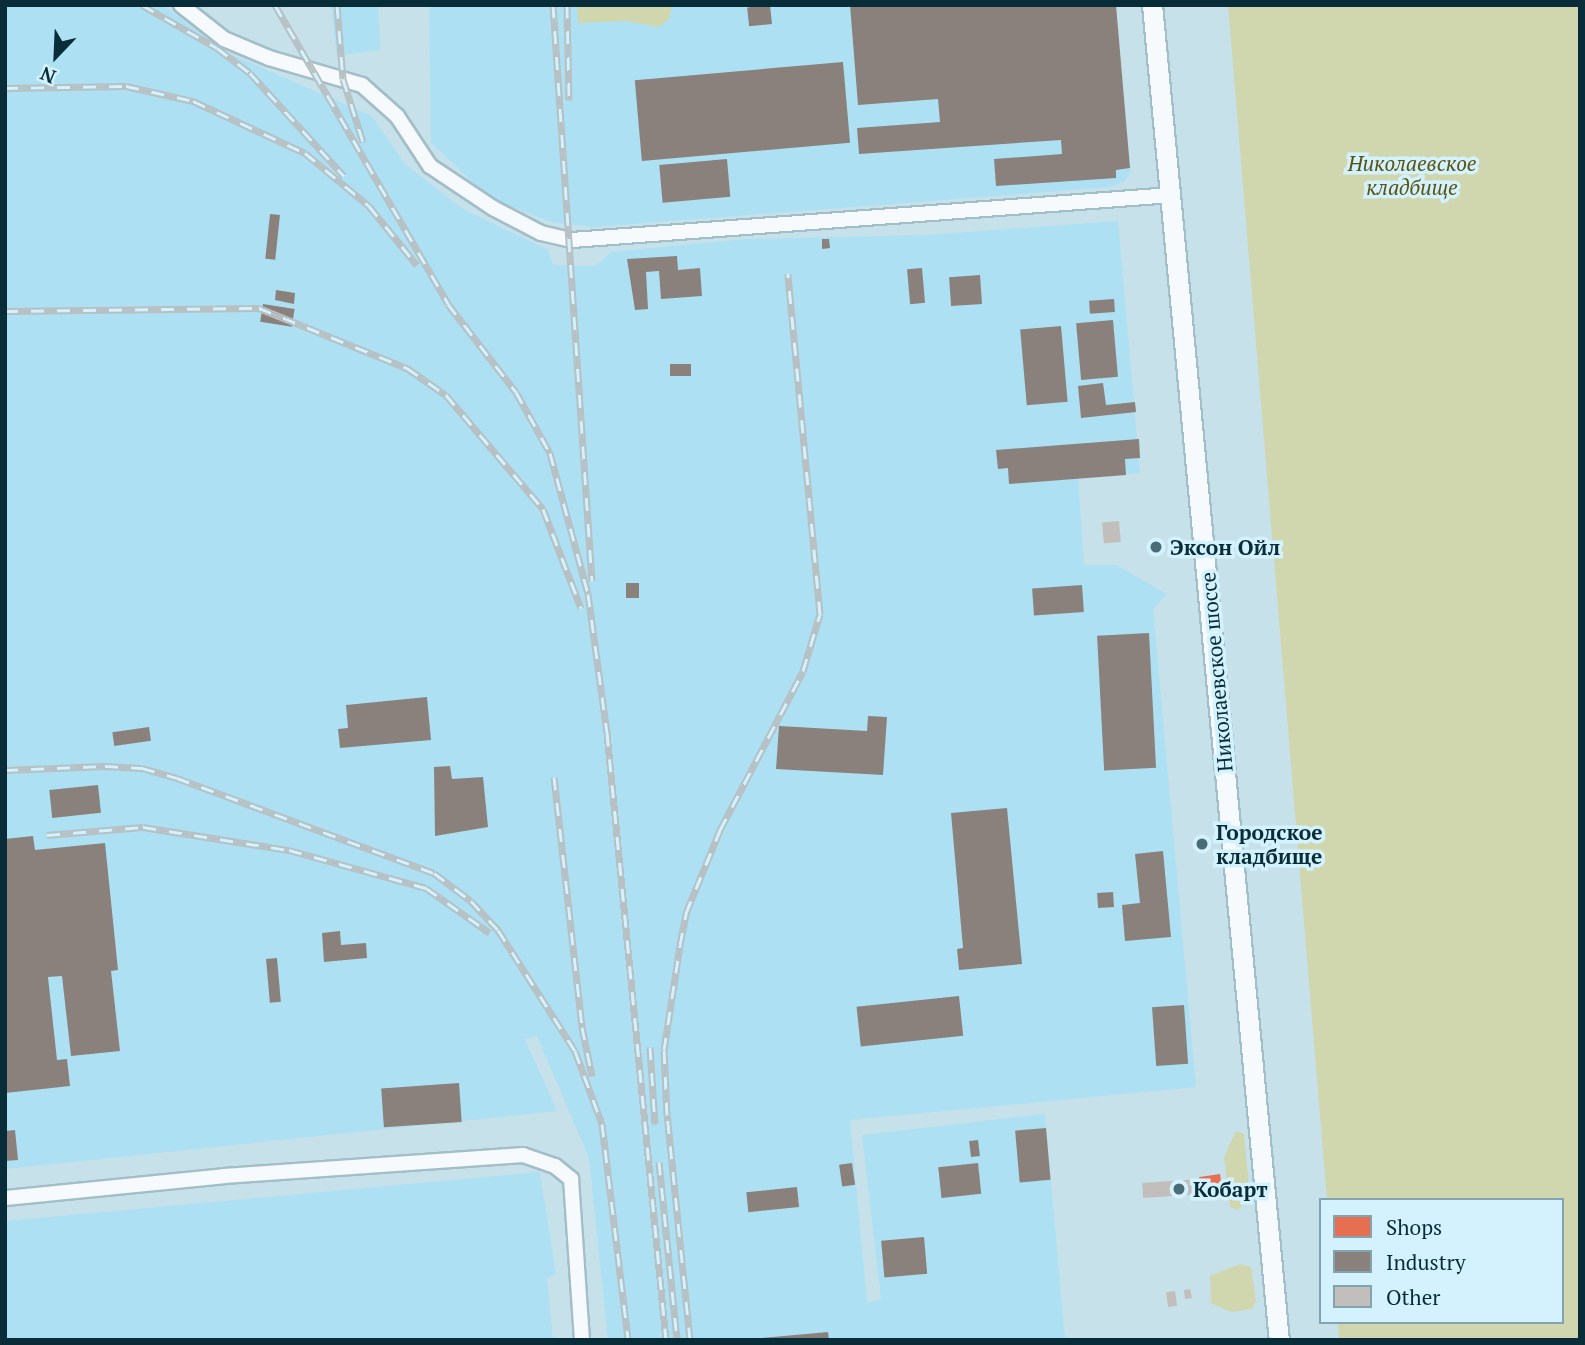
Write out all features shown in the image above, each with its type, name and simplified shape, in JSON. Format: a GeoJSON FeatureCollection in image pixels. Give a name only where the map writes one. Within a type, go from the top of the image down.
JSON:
{"type":"FeatureCollection","features":[{"type":"Feature","properties":{"kind":"main road","name":"Николаевское шоссе"},"geometry":{"type":"LineString","coordinates":[[1152,5],[1279,1340]]}},
{"type":"Feature","properties":{"kind":"street"},"geometry":{"type":"LineString","coordinates":[[181,5],[224,38],[269,58],[362,85],[397,116],[430,166],[493,208],[541,233],[572,240],[1172,195]]}},
{"type":"Feature","properties":{"kind":"street"},"geometry":{"type":"LineString","coordinates":[[5,1198],[224,1175],[523,1154],[555,1166],[571,1179],[582,1340]]}},
{"type":"Feature","properties":{"kind":"shaded area"},"geometry":{"type":"Polygon","coordinates":[[[5,5],[162,5],[226,52],[372,116],[405,164],[463,209],[548,250],[553,265],[596,266],[611,252],[746,239],[926,235],[1118,221],[1140,473],[1078,478],[1084,565],[1116,565],[1167,594],[1153,609],[1196,1087],[850,1120],[867,1303],[881,1299],[862,1135],[1045,1114],[1065,1340],[608,1340],[589,1158],[537,1036],[525,1039],[557,1111],[5,1169],[5,5]]]}},
{"type":"Feature","properties":{"kind":"shaded area"},"geometry":{"type":"Polygon","coordinates":[[[331,5],[378,5],[380,50],[337,56],[331,5]]]}},
{"type":"Feature","properties":{"kind":"shaded area"},"geometry":{"type":"Polygon","coordinates":[[[429,5],[1114,5],[1131,171],[1125,181],[1111,187],[593,227],[551,222],[490,198],[431,143],[429,5]]]}},
{"type":"Feature","properties":{"kind":"shaded area"},"geometry":{"type":"Polygon","coordinates":[[[540,1172],[556,1274],[547,1278],[553,1340],[5,1340],[5,1221],[540,1172]]]}},
{"type":"Feature","properties":{"kind":"green space"},"geometry":{"type":"Polygon","coordinates":[[[577,5],[672,5],[669,20],[658,27],[626,21],[578,23],[577,5]]]}},
{"type":"Feature","properties":{"kind":"green space","name":"Николаевское кладбище"},"geometry":{"type":"Polygon","coordinates":[[[1228,5],[1580,5],[1580,1340],[1339,1340],[1338,1324],[1564,1324],[1564,1198],[1327,1198],[1228,5]]]}},
{"type":"Feature","properties":{"kind":"green space"},"geometry":{"type":"Polygon","coordinates":[[[1236,1131],[1244,1134],[1250,1198],[1238,1210],[1230,1207],[1224,1157],[1236,1131]]]}},
{"type":"Feature","properties":{"kind":"green space"},"geometry":{"type":"Polygon","coordinates":[[[1240,1264],[1251,1267],[1256,1301],[1252,1309],[1231,1312],[1211,1303],[1210,1276],[1240,1264]]]}},
{"type":"Feature","properties":{"kind":"building: Shops","name":"Кобарт"},"geometry":{"type":"Polygon","coordinates":[[[1220,1174],[1223,1195],[1202,1198],[1199,1177],[1220,1174]]]}},
{"type":"Feature","properties":{"kind":"building: Industry"},"geometry":{"type":"Polygon","coordinates":[[[770,5],[772,24],[749,26],[747,7],[770,5]]]}},
{"type":"Feature","properties":{"kind":"building: Industry"},"geometry":{"type":"Polygon","coordinates":[[[850,5],[1116,5],[1130,168],[1116,170],[1116,178],[996,186],[994,159],[1062,154],[1061,140],[859,154],[857,128],[940,122],[938,99],[858,105],[850,5]]]}},
{"type":"Feature","properties":{"kind":"building: Industry"},"geometry":{"type":"Polygon","coordinates":[[[843,62],[850,143],[642,161],[635,80],[843,62]]]}},
{"type":"Feature","properties":{"kind":"building: Industry"},"geometry":{"type":"Polygon","coordinates":[[[727,159],[730,197],[663,203],[659,165],[727,159]]]}},
{"type":"Feature","properties":{"kind":"building: Industry"},"geometry":{"type":"Polygon","coordinates":[[[270,214],[280,215],[275,260],[265,259],[270,214]]]}},
{"type":"Feature","properties":{"kind":"building: Industry"},"geometry":{"type":"Polygon","coordinates":[[[822,239],[829,239],[830,248],[822,249],[822,239]]]}},
{"type":"Feature","properties":{"kind":"building: Industry"},"geometry":{"type":"Polygon","coordinates":[[[677,256],[678,270],[700,268],[702,296],[661,299],[659,271],[646,272],[648,309],[635,310],[627,259],[677,256]]]}},
{"type":"Feature","properties":{"kind":"building: Industry"},"geometry":{"type":"Polygon","coordinates":[[[922,268],[925,303],[910,304],[907,269],[922,268]]]}},
{"type":"Feature","properties":{"kind":"building: Industry"},"geometry":{"type":"Polygon","coordinates":[[[980,275],[982,304],[951,306],[949,277],[980,275]]]}},
{"type":"Feature","properties":{"kind":"building: Industry"},"geometry":{"type":"Polygon","coordinates":[[[276,290],[295,293],[294,304],[275,300],[276,290]]]}},
{"type":"Feature","properties":{"kind":"building: Industry"},"geometry":{"type":"Polygon","coordinates":[[[1114,299],[1115,312],[1090,314],[1089,301],[1114,299]]]}},
{"type":"Feature","properties":{"kind":"building: Industry"},"geometry":{"type":"Polygon","coordinates":[[[263,304],[295,309],[292,327],[260,322],[263,304]]]}},
{"type":"Feature","properties":{"kind":"building: Industry"},"geometry":{"type":"Polygon","coordinates":[[[1113,320],[1118,377],[1081,380],[1076,323],[1113,320]]]}},
{"type":"Feature","properties":{"kind":"building: Industry"},"geometry":{"type":"Polygon","coordinates":[[[1061,326],[1068,402],[1027,405],[1020,330],[1061,326]]]}},
{"type":"Feature","properties":{"kind":"building: Industry"},"geometry":{"type":"Polygon","coordinates":[[[670,364],[691,364],[691,376],[670,376],[670,364]]]}},
{"type":"Feature","properties":{"kind":"building: Industry"},"geometry":{"type":"Polygon","coordinates":[[[1103,383],[1106,405],[1135,402],[1136,412],[1081,418],[1078,386],[1103,383]]]}},
{"type":"Feature","properties":{"kind":"building: Industry"},"geometry":{"type":"Polygon","coordinates":[[[1139,439],[1140,458],[1125,459],[1126,475],[1009,484],[1008,468],[998,469],[996,450],[1139,439]]]}},
{"type":"Feature","properties":{"kind":"building: Industry"},"geometry":{"type":"Polygon","coordinates":[[[626,583],[639,583],[639,598],[626,598],[626,583]]]}},
{"type":"Feature","properties":{"kind":"building: Industry"},"geometry":{"type":"Polygon","coordinates":[[[1082,585],[1084,612],[1034,615],[1032,588],[1082,585]]]}},
{"type":"Feature","properties":{"kind":"building: Industry"},"geometry":{"type":"Polygon","coordinates":[[[1149,633],[1156,768],[1104,771],[1097,636],[1149,633]]]}},
{"type":"Feature","properties":{"kind":"building: Industry"},"geometry":{"type":"Polygon","coordinates":[[[427,697],[431,740],[340,748],[338,729],[348,728],[346,705],[427,697]]]}},
{"type":"Feature","properties":{"kind":"building: Industry"},"geometry":{"type":"Polygon","coordinates":[[[868,716],[887,717],[883,775],[776,769],[779,726],[867,731],[868,716]]]}},
{"type":"Feature","properties":{"kind":"building: Industry"},"geometry":{"type":"Polygon","coordinates":[[[149,727],[151,741],[114,746],[112,732],[149,727]]]}},
{"type":"Feature","properties":{"kind":"building: Industry"},"geometry":{"type":"Polygon","coordinates":[[[450,766],[452,779],[483,777],[488,827],[435,836],[434,767],[450,766]]]}},
{"type":"Feature","properties":{"kind":"building: Industry"},"geometry":{"type":"Polygon","coordinates":[[[98,785],[101,813],[52,818],[49,790],[98,785]]]}},
{"type":"Feature","properties":{"kind":"building: Industry"},"geometry":{"type":"Polygon","coordinates":[[[1007,808],[1022,964],[959,970],[957,949],[963,948],[951,813],[1007,808]]]}},
{"type":"Feature","properties":{"kind":"building: Industry"},"geometry":{"type":"Polygon","coordinates":[[[33,836],[35,850],[105,843],[118,970],[111,971],[120,1051],[71,1056],[62,976],[48,977],[57,1060],[67,1059],[70,1086],[5,1093],[5,839],[33,836]]]}},
{"type":"Feature","properties":{"kind":"building: Industry"},"geometry":{"type":"Polygon","coordinates":[[[1163,851],[1171,937],[1125,941],[1122,905],[1140,903],[1135,854],[1163,851]]]}},
{"type":"Feature","properties":{"kind":"building: Industry"},"geometry":{"type":"Polygon","coordinates":[[[1113,892],[1114,907],[1098,908],[1097,893],[1113,892]]]}},
{"type":"Feature","properties":{"kind":"building: Industry"},"geometry":{"type":"Polygon","coordinates":[[[340,931],[341,945],[366,943],[367,958],[324,962],[322,933],[340,931]]]}},
{"type":"Feature","properties":{"kind":"building: Industry"},"geometry":{"type":"Polygon","coordinates":[[[277,958],[281,1002],[270,1003],[266,959],[277,958]]]}},
{"type":"Feature","properties":{"kind":"building: Industry"},"geometry":{"type":"Polygon","coordinates":[[[959,996],[963,1036],[861,1047],[857,1007],[959,996]]]}},
{"type":"Feature","properties":{"kind":"building: Industry"},"geometry":{"type":"Polygon","coordinates":[[[1184,1005],[1188,1064],[1156,1066],[1152,1007],[1184,1005]]]}},
{"type":"Feature","properties":{"kind":"building: Industry"},"geometry":{"type":"Polygon","coordinates":[[[459,1083],[462,1122],[384,1127],[381,1088],[459,1083]]]}},
{"type":"Feature","properties":{"kind":"building: Industry"},"geometry":{"type":"Polygon","coordinates":[[[1046,1128],[1051,1180],[1020,1183],[1015,1131],[1046,1128]]]}},
{"type":"Feature","properties":{"kind":"building: Industry"},"geometry":{"type":"Polygon","coordinates":[[[15,1130],[18,1160],[5,1161],[5,1131],[15,1130]]]}},
{"type":"Feature","properties":{"kind":"building: Industry"},"geometry":{"type":"Polygon","coordinates":[[[978,1140],[980,1156],[971,1157],[969,1141],[978,1140]]]}},
{"type":"Feature","properties":{"kind":"building: Industry"},"geometry":{"type":"Polygon","coordinates":[[[852,1163],[855,1185],[842,1187],[839,1165],[852,1163]]]}},
{"type":"Feature","properties":{"kind":"building: Industry"},"geometry":{"type":"Polygon","coordinates":[[[978,1163],[981,1194],[941,1198],[938,1167],[978,1163]]]}},
{"type":"Feature","properties":{"kind":"building: Industry"},"geometry":{"type":"Polygon","coordinates":[[[797,1187],[799,1207],[748,1212],[746,1192],[797,1187]]]}},
{"type":"Feature","properties":{"kind":"building: Industry"},"geometry":{"type":"Polygon","coordinates":[[[924,1237],[927,1274],[884,1278],[881,1241],[924,1237]]]}},
{"type":"Feature","properties":{"kind":"building: Industry"},"geometry":{"type":"Polygon","coordinates":[[[828,1332],[829,1340],[762,1340],[762,1338],[828,1332]]]}},
{"type":"Feature","properties":{"kind":"building: Other"},"geometry":{"type":"Polygon","coordinates":[[[1119,521],[1121,542],[1104,543],[1102,522],[1119,521]]]}},
{"type":"Feature","properties":{"kind":"building: Other","name":"Кобарт"},"geometry":{"type":"Polygon","coordinates":[[[1200,1179],[1201,1194],[1143,1198],[1142,1183],[1200,1179]]]}},
{"type":"Feature","properties":{"kind":"building: Other"},"geometry":{"type":"Polygon","coordinates":[[[1190,1289],[1192,1298],[1185,1299],[1184,1290],[1190,1289]]]}},
{"type":"Feature","properties":{"kind":"building: Other"},"geometry":{"type":"Polygon","coordinates":[[[1175,1291],[1177,1306],[1168,1307],[1166,1292],[1175,1291]]]}},
{"type":"Feature","properties":{"kind":"railway"},"geometry":{"type":"LineString","coordinates":[[142,5],[217,48],[250,73],[344,176]]}},
{"type":"Feature","properties":{"kind":"railway"},"geometry":{"type":"LineString","coordinates":[[275,5],[448,304],[516,392],[550,453],[588,594],[607,733],[666,1340]]}},
{"type":"Feature","properties":{"kind":"railway"},"geometry":{"type":"LineString","coordinates":[[337,5],[343,79],[363,142]]}},
{"type":"Feature","properties":{"kind":"railway"},"geometry":{"type":"LineString","coordinates":[[553,5],[592,581]]}},
{"type":"Feature","properties":{"kind":"railway"},"geometry":{"type":"LineString","coordinates":[[567,5],[569,100]]}},
{"type":"Feature","properties":{"kind":"railway"},"geometry":{"type":"LineString","coordinates":[[5,88],[126,86],[193,101],[305,153],[369,206],[417,265]]}},
{"type":"Feature","properties":{"kind":"railway"},"geometry":{"type":"LineString","coordinates":[[690,1340],[667,1115],[664,1050],[680,945],[686,913],[720,830],[803,671],[820,614],[788,273]]}},
{"type":"Feature","properties":{"kind":"railway"},"geometry":{"type":"LineString","coordinates":[[5,311],[259,308],[407,368],[446,395],[543,509],[581,608]]}},
{"type":"Feature","properties":{"kind":"railway"},"geometry":{"type":"LineString","coordinates":[[5,770],[105,766],[142,768],[177,778],[434,873],[471,901],[498,930],[575,1051],[602,1124],[628,1340]]}},
{"type":"Feature","properties":{"kind":"railway"},"geometry":{"type":"LineString","coordinates":[[554,777],[582,1027],[592,1076]]}},
{"type":"Feature","properties":{"kind":"railway"},"geometry":{"type":"LineString","coordinates":[[47,835],[143,827],[289,850],[426,888],[490,933]]}},
{"type":"Feature","properties":{"kind":"railway"},"geometry":{"type":"LineString","coordinates":[[650,1047],[655,1124]]}},
{"type":"Feature","properties":{"kind":"railway"},"geometry":{"type":"LineString","coordinates":[[659,1162],[677,1340]]}},
{"type":"Feature","properties":{"kind":"place","name":"Эксон Ойл"},"geometry":{"type":"Point","coordinates":[1156,547]}},
{"type":"Feature","properties":{"kind":"place","name":"Городское кладбище"},"geometry":{"type":"Point","coordinates":[1202,844]}},
{"type":"Feature","properties":{"kind":"place","name":"Кобарт"},"geometry":{"type":"Point","coordinates":[1179,1189]}}]}
